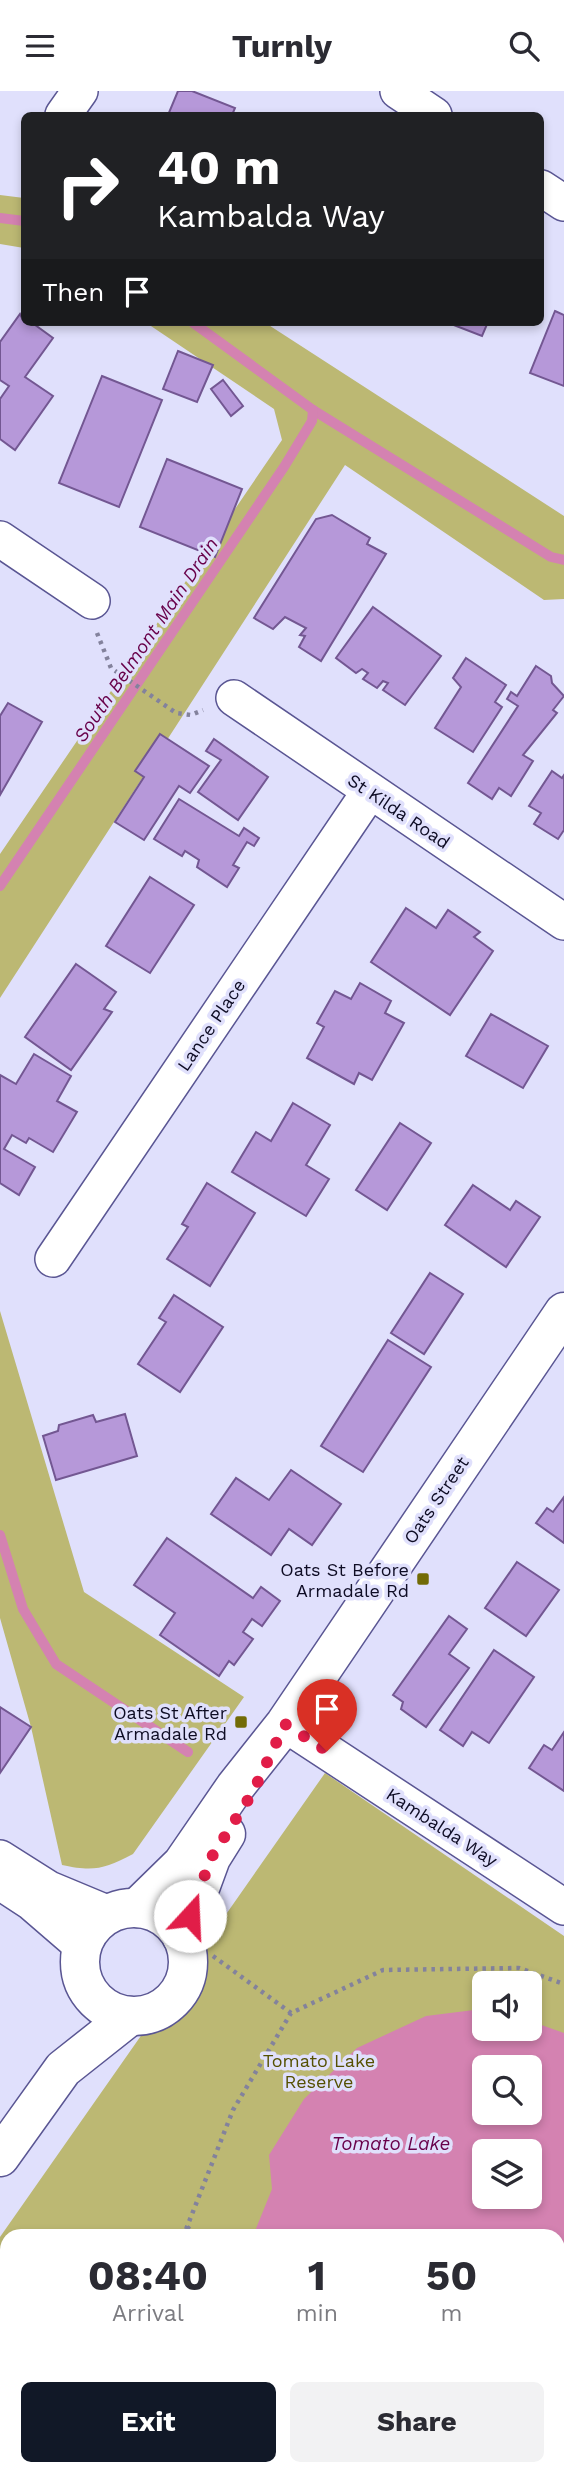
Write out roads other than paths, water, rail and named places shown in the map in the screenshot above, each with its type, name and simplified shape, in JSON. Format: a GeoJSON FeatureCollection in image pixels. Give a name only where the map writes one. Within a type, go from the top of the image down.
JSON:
{"type":"FeatureCollection","features":[{"type":"Feature","properties":{"kind":"street"},"geometry":{"type":"LineString","coordinates":[[65,112],[80,91]]}},
{"type":"Feature","properties":{"kind":"street"},"geometry":{"type":"LineString","coordinates":[[398,91],[430,112]]}},
{"type":"Feature","properties":{"kind":"street"},"geometry":{"type":"LineString","coordinates":[[544,190],[564,203]]}},
{"type":"Feature","properties":{"kind":"street"},"geometry":{"type":"LineString","coordinates":[[0,539],[92,601]]}},
{"type":"Feature","properties":{"kind":"street","name":"St Kilda Road"},"geometry":{"type":"LineString","coordinates":[[234,698],[564,922]]}},
{"type":"Feature","properties":{"kind":"street","name":"Lance Place"},"geometry":{"type":"LineString","coordinates":[[53,1259],[370,791]]}},
{"type":"Feature","properties":{"kind":"street","name":"Oats Street"},"geometry":{"type":"LineString","coordinates":[[123,1911],[182,1864],[235,1787],[285,1724],[564,1312]]}},
{"type":"Feature","properties":{"kind":"street","name":"Oats Street"},"geometry":{"type":"LineString","coordinates":[[193,1944],[211,1858],[253,1792],[285,1724]]}},
{"type":"Feature","properties":{"kind":"street","name":"Kambalda Way"},"geometry":{"type":"LineString","coordinates":[[285,1724],[564,1907]]}},
{"type":"Feature","properties":{"kind":"street"},"geometry":{"type":"LineString","coordinates":[[0,1858],[49,1889],[123,1911],[164,1917],[193,1944],[188,1953],[183,1985],[161,2009],[146,2015],[130,2016],[103,2007],[85,1985],[81,1972],[82,1946],[97,1922],[123,1911]]}},
{"type":"Feature","properties":{"kind":"street"},"geometry":{"type":"LineString","coordinates":[[0,1882],[31,1902],[82,1946]]}},
{"type":"Feature","properties":{"kind":"street"},"geometry":{"type":"LineString","coordinates":[[63,2069],[85,1985]]}},
{"type":"Feature","properties":{"kind":"street"},"geometry":{"type":"LineString","coordinates":[[0,2157],[63,2069],[130,2016]]}},
{"type":"Feature","properties":{"kind":"water","name":"Tomato Lake"},"geometry":{"type":"Polygon","coordinates":[[[472,2010],[472,2041],[542,2041],[542,2025],[564,2033],[564,2229],[256,2229],[272,2189],[269,2155],[304,2099],[357,2048],[426,2016],[472,2010]]]}},
{"type":"Feature","properties":{"kind":"waterway","name":"South Belmont Main Drain"},"geometry":{"type":"LineString","coordinates":[[0,218],[21,221]]}},
{"type":"Feature","properties":{"kind":"waterway","name":"South Belmont Main Drain"},"geometry":{"type":"LineString","coordinates":[[198,326],[313,410],[551,557],[564,560]]}},
{"type":"Feature","properties":{"kind":"waterway","name":"South Belmont Main Drain"},"geometry":{"type":"LineString","coordinates":[[0,886],[284,467],[312,421],[313,410]]}},
{"type":"Feature","properties":{"kind":"waterway","name":"South Belmont Main Drain"},"geometry":{"type":"LineString","coordinates":[[0,1535],[23,1609],[56,1664],[188,1752]]}},
{"type":"Feature","properties":{"kind":"place","name":"Oats St Before Armadale Rd"},"geometry":{"type":"Point","coordinates":[423,1579]}},
{"type":"Feature","properties":{"kind":"place","name":"Oats St After Armadale Rd"},"geometry":{"type":"Point","coordinates":[241,1722]}},
{"type":"Feature","properties":{"kind":"park label","name":"Tomato Lake Reserve"},"geometry":{"type":"Point","coordinates":[319,2070]}}]}
